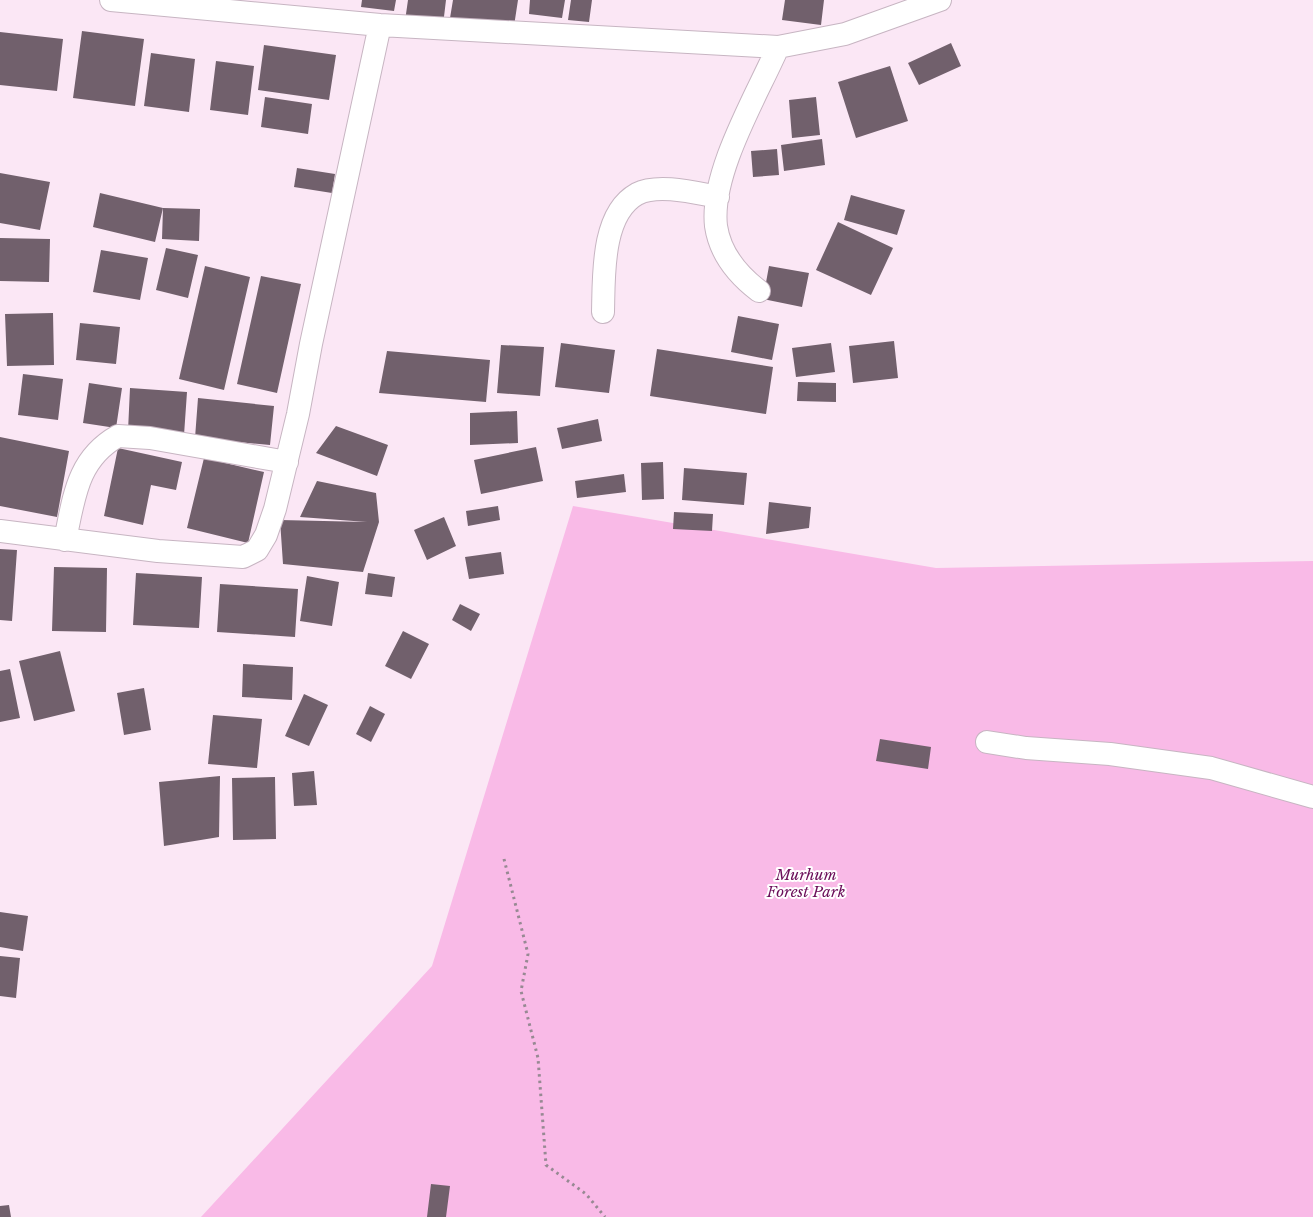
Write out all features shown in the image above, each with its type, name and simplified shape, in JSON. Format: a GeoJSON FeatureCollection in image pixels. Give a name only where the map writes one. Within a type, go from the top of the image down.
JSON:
{"type":"FeatureCollection","features":[{"type":"Feature","properties":{"kind":"street"},"geometry":{"type":"LineString","coordinates":[[111,0],[380,25],[778,47],[845,34],[940,0]]}},
{"type":"Feature","properties":{"kind":"street"},"geometry":{"type":"LineString","coordinates":[[0,531],[158,551],[242,557],[257,550],[266,535],[287,462],[380,25]]}},
{"type":"Feature","properties":{"kind":"street"},"geometry":{"type":"LineString","coordinates":[[759,291],[743,279],[732,266],[722,244],[716,226],[718,197],[742,120],[778,47]]}},
{"type":"Feature","properties":{"kind":"street"},"geometry":{"type":"LineString","coordinates":[[604,312],[607,248],[613,224],[627,203],[638,194],[654,190],[680,190],[718,197]]}},
{"type":"Feature","properties":{"kind":"street"},"geometry":{"type":"LineString","coordinates":[[65,540],[78,482],[94,455],[118,436],[150,438],[287,462]]}},
{"type":"Feature","properties":{"kind":"street"},"geometry":{"type":"LineString","coordinates":[[987,742],[1026,748],[1110,754],[1211,768],[1313,797]]}},
{"type":"Feature","properties":{"kind":"path"},"geometry":{"type":"LineString","coordinates":[[504,859],[528,954],[521,991],[538,1058],[546,1165],[586,1194],[605,1217]]}},
{"type":"Feature","properties":{"kind":"green space","name":"Murhum Forest Park"},"geometry":{"type":"Polygon","coordinates":[[[573,506],[936,568],[1313,561],[1313,1217],[201,1217],[432,966],[573,506]]]}},
{"type":"Feature","properties":{"kind":"building"},"geometry":{"type":"Polygon","coordinates":[[[362,0],[396,0],[394,11],[361,7],[362,0]]]}},
{"type":"Feature","properties":{"kind":"building"},"geometry":{"type":"Polygon","coordinates":[[[408,0],[446,0],[443,25],[405,21],[408,0]]]}},
{"type":"Feature","properties":{"kind":"building"},"geometry":{"type":"Polygon","coordinates":[[[453,0],[518,0],[514,26],[450,18],[453,0]]]}},
{"type":"Feature","properties":{"kind":"building"},"geometry":{"type":"Polygon","coordinates":[[[530,0],[565,0],[562,18],[529,14],[530,0]]]}},
{"type":"Feature","properties":{"kind":"building"},"geometry":{"type":"Polygon","coordinates":[[[571,0],[592,0],[589,22],[568,20],[571,0]]]}},
{"type":"Feature","properties":{"kind":"building"},"geometry":{"type":"Polygon","coordinates":[[[785,0],[824,0],[821,25],[782,20],[785,0]]]}},
{"type":"Feature","properties":{"kind":"building"},"geometry":{"type":"Polygon","coordinates":[[[82,31],[144,39],[135,106],[73,98],[82,31]]]}},
{"type":"Feature","properties":{"kind":"building"},"geometry":{"type":"Polygon","coordinates":[[[0,32],[63,39],[57,91],[0,85],[0,32]]]}},
{"type":"Feature","properties":{"kind":"building"},"geometry":{"type":"Polygon","coordinates":[[[951,43],[961,66],[919,85],[908,63],[951,43]]]}},
{"type":"Feature","properties":{"kind":"building"},"geometry":{"type":"Polygon","coordinates":[[[264,45],[336,55],[329,100],[258,90],[264,45]]]}},
{"type":"Feature","properties":{"kind":"building"},"geometry":{"type":"Polygon","coordinates":[[[151,53],[195,59],[189,112],[144,106],[151,53]]]}},
{"type":"Feature","properties":{"kind":"building"},"geometry":{"type":"Polygon","coordinates":[[[216,61],[254,66],[248,115],[210,110],[216,61]]]}},
{"type":"Feature","properties":{"kind":"building"},"geometry":{"type":"Polygon","coordinates":[[[890,66],[908,121],[856,138],[838,82],[890,66]]]}},
{"type":"Feature","properties":{"kind":"building"},"geometry":{"type":"Polygon","coordinates":[[[265,97],[312,104],[308,134],[261,127],[265,97]]]}},
{"type":"Feature","properties":{"kind":"building"},"geometry":{"type":"Polygon","coordinates":[[[816,97],[820,135],[792,138],[789,100],[816,97]]]}},
{"type":"Feature","properties":{"kind":"building"},"geometry":{"type":"Polygon","coordinates":[[[822,139],[825,165],[784,171],[781,145],[822,139]]]}},
{"type":"Feature","properties":{"kind":"building"},"geometry":{"type":"Polygon","coordinates":[[[777,149],[779,175],[753,177],[751,151],[777,149]]]}},
{"type":"Feature","properties":{"kind":"building"},"geometry":{"type":"Polygon","coordinates":[[[297,168],[335,174],[332,193],[294,187],[297,168]]]}},
{"type":"Feature","properties":{"kind":"building"},"geometry":{"type":"Polygon","coordinates":[[[0,173],[50,182],[40,230],[0,223],[0,173]]]}},
{"type":"Feature","properties":{"kind":"building"},"geometry":{"type":"Polygon","coordinates":[[[100,193],[163,208],[155,242],[93,227],[100,193]]]}},
{"type":"Feature","properties":{"kind":"building"},"geometry":{"type":"Polygon","coordinates":[[[851,195],[905,210],[897,235],[844,220],[851,195]]]}},
{"type":"Feature","properties":{"kind":"building"},"geometry":{"type":"Polygon","coordinates":[[[163,208],[200,209],[199,241],[162,239],[163,208]]]}},
{"type":"Feature","properties":{"kind":"building"},"geometry":{"type":"Polygon","coordinates":[[[838,222],[893,248],[871,295],[816,270],[838,222]]]}},
{"type":"Feature","properties":{"kind":"building"},"geometry":{"type":"Polygon","coordinates":[[[0,238],[50,239],[49,282],[0,281],[0,238]]]}},
{"type":"Feature","properties":{"kind":"building"},"geometry":{"type":"Polygon","coordinates":[[[166,248],[198,255],[188,298],[156,290],[166,248]]]}},
{"type":"Feature","properties":{"kind":"building"},"geometry":{"type":"Polygon","coordinates":[[[101,250],[148,258],[140,300],[93,292],[101,250]]]}},
{"type":"Feature","properties":{"kind":"building"},"geometry":{"type":"Polygon","coordinates":[[[205,266],[250,277],[224,390],[179,379],[205,266]]]}},
{"type":"Feature","properties":{"kind":"building"},"geometry":{"type":"Polygon","coordinates":[[[769,266],[809,273],[802,307],[763,299],[769,266]]]}},
{"type":"Feature","properties":{"kind":"building"},"geometry":{"type":"Polygon","coordinates":[[[261,276],[301,284],[277,393],[237,384],[261,276]]]}},
{"type":"Feature","properties":{"kind":"building"},"geometry":{"type":"Polygon","coordinates":[[[53,313],[54,365],[7,366],[5,314],[53,313]]]}},
{"type":"Feature","properties":{"kind":"building"},"geometry":{"type":"Polygon","coordinates":[[[738,316],[779,324],[772,360],[731,352],[738,316]]]}},
{"type":"Feature","properties":{"kind":"building"},"geometry":{"type":"Polygon","coordinates":[[[80,323],[120,327],[116,364],[76,360],[80,323]]]}},
{"type":"Feature","properties":{"kind":"building"},"geometry":{"type":"Polygon","coordinates":[[[894,341],[898,378],[853,383],[849,346],[894,341]]]}},
{"type":"Feature","properties":{"kind":"building"},"geometry":{"type":"Polygon","coordinates":[[[561,343],[615,350],[609,393],[555,387],[561,343]]]}},
{"type":"Feature","properties":{"kind":"building"},"geometry":{"type":"Polygon","coordinates":[[[831,343],[835,372],[796,377],[792,348],[831,343]]]}},
{"type":"Feature","properties":{"kind":"building"},"geometry":{"type":"Polygon","coordinates":[[[501,345],[544,347],[540,396],[497,393],[501,345]]]}},
{"type":"Feature","properties":{"kind":"building"},"geometry":{"type":"Polygon","coordinates":[[[657,349],[773,367],[766,414],[650,396],[657,349]]]}},
{"type":"Feature","properties":{"kind":"building"},"geometry":{"type":"Polygon","coordinates":[[[387,351],[490,360],[486,402],[379,393],[387,351]]]}},
{"type":"Feature","properties":{"kind":"building"},"geometry":{"type":"Polygon","coordinates":[[[23,374],[63,379],[58,420],[18,415],[23,374]]]}},
{"type":"Feature","properties":{"kind":"building"},"geometry":{"type":"Polygon","coordinates":[[[798,382],[836,383],[836,402],[797,401],[798,382]]]}},
{"type":"Feature","properties":{"kind":"building"},"geometry":{"type":"Polygon","coordinates":[[[89,383],[122,388],[116,428],[83,423],[89,383]]]}},
{"type":"Feature","properties":{"kind":"building"},"geometry":{"type":"Polygon","coordinates":[[[130,388],[187,392],[184,435],[128,431],[130,388]]]}},
{"type":"Feature","properties":{"kind":"building"},"geometry":{"type":"Polygon","coordinates":[[[198,398],[274,406],[270,445],[195,438],[198,398]]]}},
{"type":"Feature","properties":{"kind":"building"},"geometry":{"type":"Polygon","coordinates":[[[517,411],[518,443],[470,445],[470,413],[517,411]]]}},
{"type":"Feature","properties":{"kind":"building"},"geometry":{"type":"Polygon","coordinates":[[[598,419],[602,441],[562,449],[557,428],[598,419]]]}},
{"type":"Feature","properties":{"kind":"building"},"geometry":{"type":"Polygon","coordinates":[[[336,426],[388,445],[377,476],[316,453],[336,426]]]}},
{"type":"Feature","properties":{"kind":"building"},"geometry":{"type":"Polygon","coordinates":[[[0,437],[69,451],[57,517],[0,506],[0,437]]]}},
{"type":"Feature","properties":{"kind":"building"},"geometry":{"type":"Polygon","coordinates":[[[536,447],[543,481],[481,494],[474,460],[536,447]]]}},
{"type":"Feature","properties":{"kind":"building"},"geometry":{"type":"Polygon","coordinates":[[[118,448],[182,462],[176,490],[151,485],[143,525],[104,516],[118,448]]]}},
{"type":"Feature","properties":{"kind":"building"},"geometry":{"type":"Polygon","coordinates":[[[204,458],[264,472],[248,543],[187,528],[204,458]]]}},
{"type":"Feature","properties":{"kind":"building"},"geometry":{"type":"Polygon","coordinates":[[[663,462],[664,499],[642,500],[641,463],[663,462]]]}},
{"type":"Feature","properties":{"kind":"building"},"geometry":{"type":"Polygon","coordinates":[[[684,468],[747,473],[744,505],[682,500],[684,468]]]}},
{"type":"Feature","properties":{"kind":"building"},"geometry":{"type":"Polygon","coordinates":[[[624,474],[626,492],[577,498],[575,481],[624,474]]]}},
{"type":"Feature","properties":{"kind":"building"},"geometry":{"type":"Polygon","coordinates":[[[317,481],[376,493],[379,522],[363,572],[283,564],[280,520],[367,522],[300,517],[317,481]]]}},
{"type":"Feature","properties":{"kind":"building"},"geometry":{"type":"Polygon","coordinates":[[[769,502],[811,507],[809,528],[766,534],[769,502]]]}},
{"type":"Feature","properties":{"kind":"building"},"geometry":{"type":"Polygon","coordinates":[[[498,506],[500,520],[468,526],[466,511],[498,506]]]}},
{"type":"Feature","properties":{"kind":"building"},"geometry":{"type":"Polygon","coordinates":[[[674,512],[713,514],[712,531],[673,529],[674,512]]]}},
{"type":"Feature","properties":{"kind":"building"},"geometry":{"type":"Polygon","coordinates":[[[444,517],[456,546],[427,560],[414,530],[444,517]]]}},
{"type":"Feature","properties":{"kind":"building"},"geometry":{"type":"Polygon","coordinates":[[[0,549],[17,550],[12,621],[0,620],[0,549]]]}},
{"type":"Feature","properties":{"kind":"building"},"geometry":{"type":"Polygon","coordinates":[[[501,552],[504,574],[469,579],[465,557],[501,552]]]}},
{"type":"Feature","properties":{"kind":"building"},"geometry":{"type":"Polygon","coordinates":[[[54,567],[107,568],[106,632],[52,631],[54,567]]]}},
{"type":"Feature","properties":{"kind":"building"},"geometry":{"type":"Polygon","coordinates":[[[136,573],[202,577],[199,628],[133,625],[136,573]]]}},
{"type":"Feature","properties":{"kind":"building"},"geometry":{"type":"Polygon","coordinates":[[[368,573],[395,577],[392,597],[365,594],[368,573]]]}},
{"type":"Feature","properties":{"kind":"building"},"geometry":{"type":"Polygon","coordinates":[[[307,576],[339,582],[332,626],[300,621],[307,576]]]}},
{"type":"Feature","properties":{"kind":"building"},"geometry":{"type":"Polygon","coordinates":[[[220,584],[298,589],[295,637],[217,632],[220,584]]]}},
{"type":"Feature","properties":{"kind":"building"},"geometry":{"type":"Polygon","coordinates":[[[460,604],[480,614],[471,631],[452,620],[460,604]]]}},
{"type":"Feature","properties":{"kind":"building"},"geometry":{"type":"Polygon","coordinates":[[[403,631],[429,644],[411,679],[385,666],[403,631]]]}},
{"type":"Feature","properties":{"kind":"building"},"geometry":{"type":"Polygon","coordinates":[[[60,651],[75,711],[34,721],[19,661],[60,651]]]}},
{"type":"Feature","properties":{"kind":"building"},"geometry":{"type":"Polygon","coordinates":[[[243,664],[293,667],[292,700],[242,697],[243,664]]]}},
{"type":"Feature","properties":{"kind":"building"},"geometry":{"type":"Polygon","coordinates":[[[10,669],[20,718],[0,722],[0,671],[10,669]]]}},
{"type":"Feature","properties":{"kind":"building"},"geometry":{"type":"Polygon","coordinates":[[[144,688],[151,730],[124,735],[117,693],[144,688]]]}},
{"type":"Feature","properties":{"kind":"building"},"geometry":{"type":"Polygon","coordinates":[[[304,694],[328,705],[309,746],[285,736],[304,694]]]}},
{"type":"Feature","properties":{"kind":"building"},"geometry":{"type":"Polygon","coordinates":[[[370,706],[385,714],[371,742],[356,734],[370,706]]]}},
{"type":"Feature","properties":{"kind":"building"},"geometry":{"type":"Polygon","coordinates":[[[213,715],[262,719],[257,768],[208,764],[213,715]]]}},
{"type":"Feature","properties":{"kind":"building"},"geometry":{"type":"Polygon","coordinates":[[[880,739],[931,747],[928,769],[876,761],[880,739]]]}},
{"type":"Feature","properties":{"kind":"building"},"geometry":{"type":"Polygon","coordinates":[[[314,771],[317,805],[294,806],[292,773],[314,771]]]}},
{"type":"Feature","properties":{"kind":"building"},"geometry":{"type":"Polygon","coordinates":[[[220,776],[219,837],[164,846],[159,782],[220,776]]]}},
{"type":"Feature","properties":{"kind":"building"},"geometry":{"type":"Polygon","coordinates":[[[275,777],[276,839],[233,840],[232,778],[275,777]]]}},
{"type":"Feature","properties":{"kind":"building"},"geometry":{"type":"Polygon","coordinates":[[[0,912],[28,916],[23,951],[0,947],[0,912]]]}},
{"type":"Feature","properties":{"kind":"building"},"geometry":{"type":"Polygon","coordinates":[[[0,956],[20,958],[16,998],[0,996],[0,956]]]}},
{"type":"Feature","properties":{"kind":"building"},"geometry":{"type":"Polygon","coordinates":[[[431,1184],[450,1186],[446,1217],[427,1217],[431,1184]]]}},
{"type":"Feature","properties":{"kind":"building"},"geometry":{"type":"Polygon","coordinates":[[[9,1205],[11,1217],[0,1217],[0,1206],[9,1205]]]}}]}
